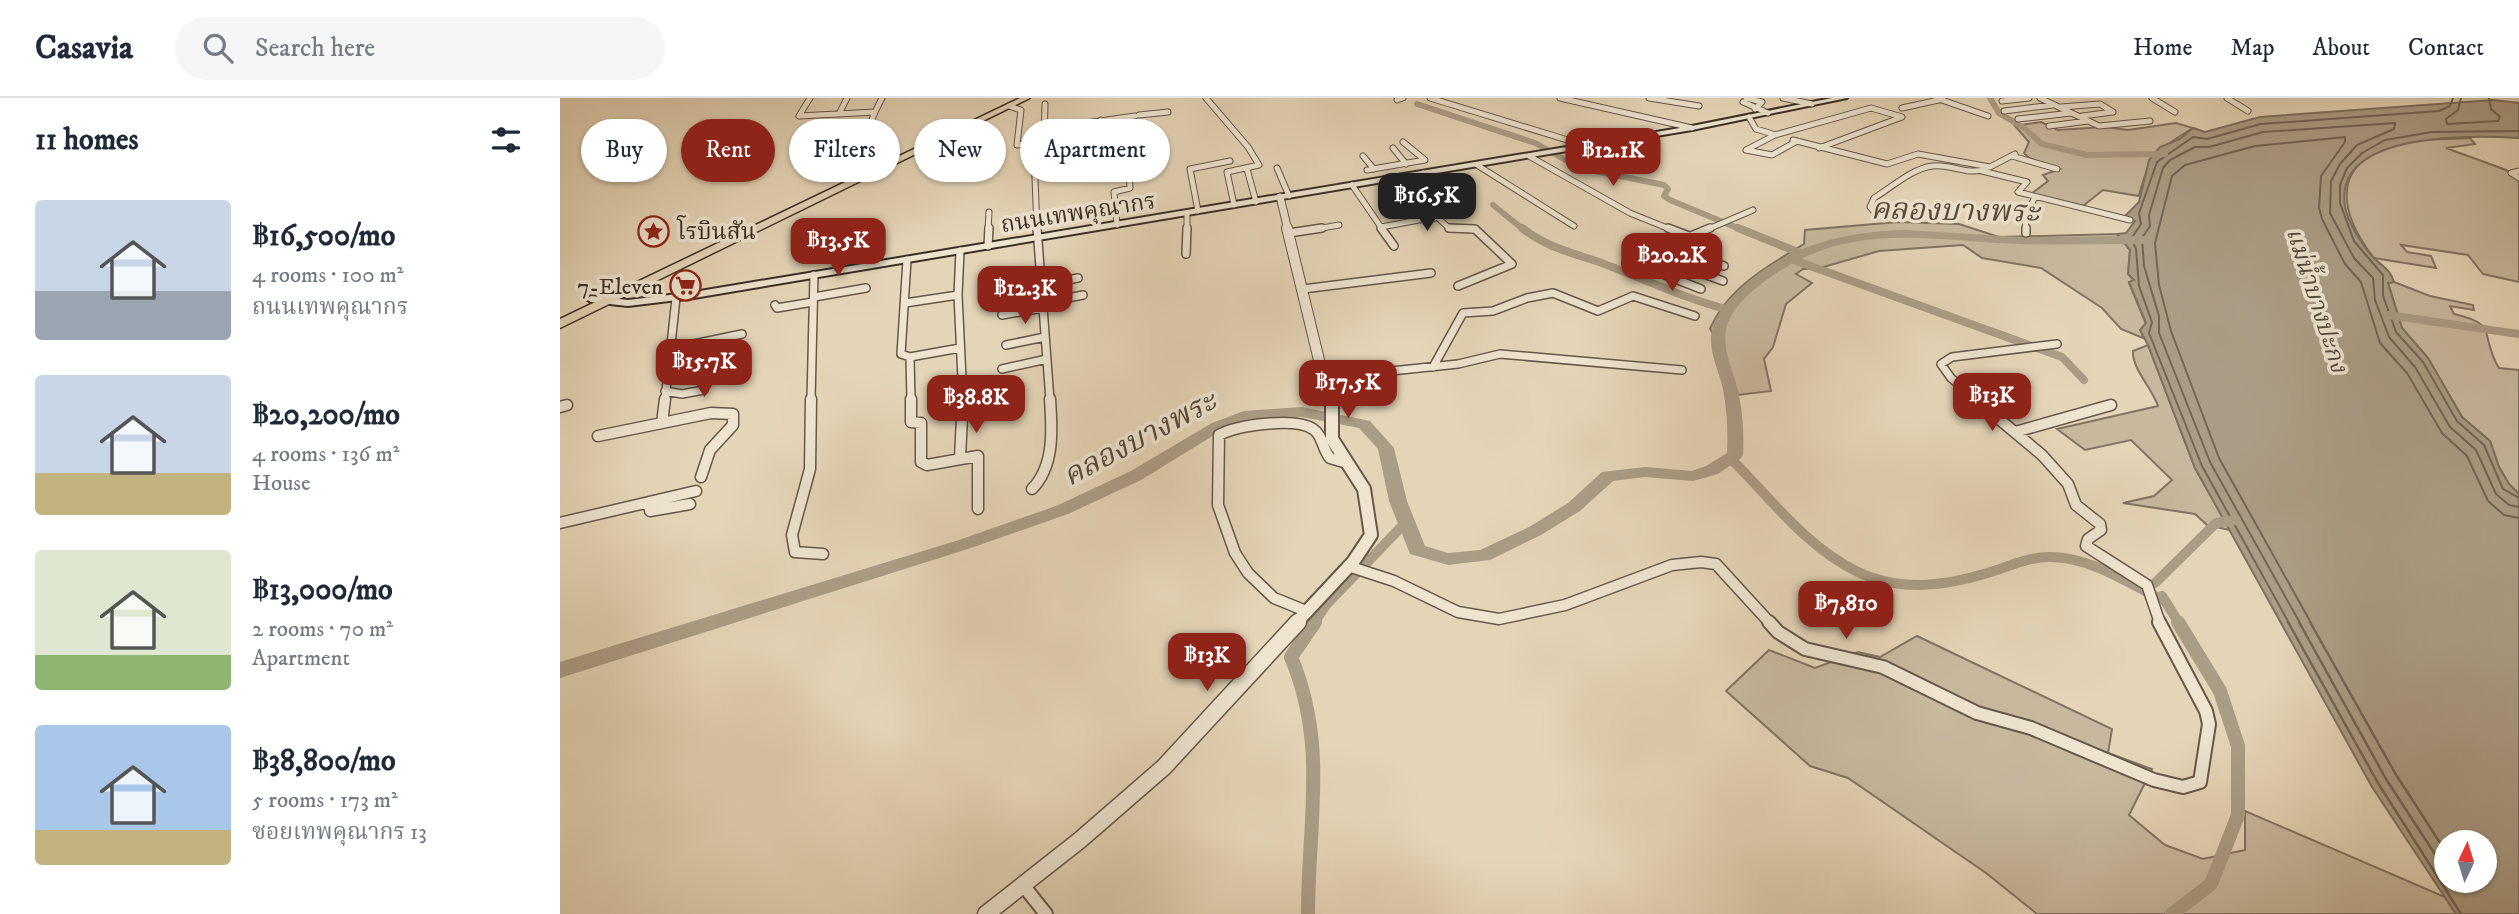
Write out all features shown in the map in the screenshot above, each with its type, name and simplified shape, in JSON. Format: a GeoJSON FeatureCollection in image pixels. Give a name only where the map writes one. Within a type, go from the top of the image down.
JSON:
{"type":"FeatureCollection","features":[{"type":"Feature","properties":{"kind":"highway"},"geometry":{"type":"LineString","coordinates":[[900,153],[1010,102],[1026,98]]}},
{"type":"Feature","properties":{"kind":"highway"},"geometry":{"type":"LineString","coordinates":[[560,324],[1010,102]]}},
{"type":"Feature","properties":{"kind":"highway"},"geometry":{"type":"LineString","coordinates":[[560,313],[838,182]]}},
{"type":"Feature","properties":{"kind":"main road","name":"ถนนเทพคุณากร"},"geometry":{"type":"LineString","coordinates":[[592,299],[642,302],[676,298],[1529,156],[1692,128],[1836,99]]}},
{"type":"Feature","properties":{"kind":"street"},"geometry":{"type":"LineString","coordinates":[[810,98],[799,116],[875,112]]}},
{"type":"Feature","properties":{"kind":"street"},"geometry":{"type":"LineString","coordinates":[[839,114],[847,98]]}},
{"type":"Feature","properties":{"kind":"street"},"geometry":{"type":"LineString","coordinates":[[872,119],[881,98]]}},
{"type":"Feature","properties":{"kind":"street"},"geometry":{"type":"LineString","coordinates":[[1206,98],[1257,160],[1258,167],[1227,172],[1234,205]]}},
{"type":"Feature","properties":{"kind":"street"},"geometry":{"type":"LineString","coordinates":[[1430,98],[1581,146],[1597,157],[1629,153]]}},
{"type":"Feature","properties":{"kind":"street"},"geometry":{"type":"LineString","coordinates":[[1438,100],[1446,98]]}},
{"type":"Feature","properties":{"kind":"street"},"geometry":{"type":"LineString","coordinates":[[1560,98],[1692,128]]}},
{"type":"Feature","properties":{"kind":"street"},"geometry":{"type":"LineString","coordinates":[[1649,98],[1699,106]]}},
{"type":"Feature","properties":{"kind":"street"},"geometry":{"type":"LineString","coordinates":[[1783,98],[1812,104]]}},
{"type":"Feature","properties":{"kind":"street"},"geometry":{"type":"LineString","coordinates":[[1905,98],[1937,107],[1952,104]]}},
{"type":"Feature","properties":{"kind":"street"},"geometry":{"type":"LineString","coordinates":[[1902,108],[1941,98],[1988,116]]}},
{"type":"Feature","properties":{"kind":"street"},"geometry":{"type":"LineString","coordinates":[[2002,101],[2029,98]]}},
{"type":"Feature","properties":{"kind":"street"},"geometry":{"type":"LineString","coordinates":[[2040,98],[2072,109],[2080,117],[2104,126],[2150,121]]}},
{"type":"Feature","properties":{"kind":"street"},"geometry":{"type":"LineString","coordinates":[[2152,98],[2175,112]]}},
{"type":"Feature","properties":{"kind":"street"},"geometry":{"type":"LineString","coordinates":[[2227,98],[2248,111]]}},
{"type":"Feature","properties":{"kind":"street"},"geometry":{"type":"LineString","coordinates":[[1745,100],[1768,113]]}},
{"type":"Feature","properties":{"kind":"street"},"geometry":{"type":"LineString","coordinates":[[1010,102],[1021,110],[1015,145],[1020,144]]}},
{"type":"Feature","properties":{"kind":"street"},"geometry":{"type":"LineString","coordinates":[[1044,119],[1045,104]]}},
{"type":"Feature","properties":{"kind":"street"},"geometry":{"type":"LineString","coordinates":[[2004,111],[2057,106]]}},
{"type":"Feature","properties":{"kind":"street"},"geometry":{"type":"LineString","coordinates":[[2018,119],[2106,106],[2113,112],[2080,117]]}},
{"type":"Feature","properties":{"kind":"street"},"geometry":{"type":"LineString","coordinates":[[1797,141],[1772,155],[1746,150],[1775,135],[1871,108],[1902,117],[1819,148]]}},
{"type":"Feature","properties":{"kind":"street"},"geometry":{"type":"LineString","coordinates":[[1110,119],[1168,112]]}},
{"type":"Feature","properties":{"kind":"street"},"geometry":{"type":"LineString","coordinates":[[1748,117],[1756,129],[1887,164],[1918,154],[1990,167]]}},
{"type":"Feature","properties":{"kind":"street"},"geometry":{"type":"LineString","coordinates":[[2049,126],[2089,121]]}},
{"type":"Feature","properties":{"kind":"street"},"geometry":{"type":"LineString","coordinates":[[1363,156],[1371,170],[1426,160],[1403,142]]}},
{"type":"Feature","properties":{"kind":"street"},"geometry":{"type":"LineString","coordinates":[[1393,148],[1406,164]]}},
{"type":"Feature","properties":{"kind":"street"},"geometry":{"type":"LineString","coordinates":[[1877,215],[1870,207],[1874,198],[1927,167],[1973,174],[2013,155],[2057,169]]}},
{"type":"Feature","properties":{"kind":"street"},"geometry":{"type":"LineString","coordinates":[[1529,156],[1623,209],[1689,236]]}},
{"type":"Feature","properties":{"kind":"street"},"geometry":{"type":"LineString","coordinates":[[1198,211],[1190,169],[1230,161]]}},
{"type":"Feature","properties":{"kind":"street"},"geometry":{"type":"LineString","coordinates":[[1477,164],[1574,226]]}},
{"type":"Feature","properties":{"kind":"street"},"geometry":{"type":"LineString","coordinates":[[986,914],[1164,767],[1348,566],[1371,535],[1364,489],[1332,439],[1333,400],[1325,378],[1289,233],[1277,167]]}},
{"type":"Feature","properties":{"kind":"street"},"geometry":{"type":"LineString","coordinates":[[1388,167],[1398,177]]}},
{"type":"Feature","properties":{"kind":"street"},"geometry":{"type":"LineString","coordinates":[[1247,169],[1256,202]]}},
{"type":"Feature","properties":{"kind":"street"},"geometry":{"type":"LineString","coordinates":[[1982,171],[2027,182],[2018,192],[2130,220]]}},
{"type":"Feature","properties":{"kind":"street"},"geometry":{"type":"LineString","coordinates":[[2519,171],[2511,173],[2519,178]]}},
{"type":"Feature","properties":{"kind":"street"},"geometry":{"type":"LineString","coordinates":[[1381,227],[1468,211],[1423,173]]}},
{"type":"Feature","properties":{"kind":"street"},"geometry":{"type":"LineString","coordinates":[[1380,181],[1387,189]]}},
{"type":"Feature","properties":{"kind":"street"},"geometry":{"type":"LineString","coordinates":[[1032,489],[1041,480],[1044,460],[1053,436],[1035,182]]}},
{"type":"Feature","properties":{"kind":"street"},"geometry":{"type":"LineString","coordinates":[[1117,225],[1114,192],[1130,188],[1130,182]]}},
{"type":"Feature","properties":{"kind":"street"},"geometry":{"type":"LineString","coordinates":[[1352,185],[1394,246]]}},
{"type":"Feature","properties":{"kind":"street"},"geometry":{"type":"LineString","coordinates":[[1445,192],[1416,199],[1449,228],[1475,229],[1512,264],[1458,286]]}},
{"type":"Feature","properties":{"kind":"street"},"geometry":{"type":"LineString","coordinates":[[2026,233],[2025,217],[2035,197]]}},
{"type":"Feature","properties":{"kind":"street"},"geometry":{"type":"LineString","coordinates":[[1626,263],[1753,211]]}},
{"type":"Feature","properties":{"kind":"street"},"geometry":{"type":"LineString","coordinates":[[988,246],[989,212]]}},
{"type":"Feature","properties":{"kind":"street"},"geometry":{"type":"LineString","coordinates":[[1186,254],[1187,213]]}},
{"type":"Feature","properties":{"kind":"street"},"geometry":{"type":"LineString","coordinates":[[1289,233],[1339,225]]}},
{"type":"Feature","properties":{"kind":"street"},"geometry":{"type":"LineString","coordinates":[[1676,243],[1688,252],[1724,266]]}},
{"type":"Feature","properties":{"kind":"street"},"geometry":{"type":"LineString","coordinates":[[960,251],[958,295],[964,410],[960,457]]}},
{"type":"Feature","properties":{"kind":"street"},"geometry":{"type":"LineString","coordinates":[[1688,252],[1650,269],[1701,289]]}},
{"type":"Feature","properties":{"kind":"street"},"geometry":{"type":"LineString","coordinates":[[907,260],[901,354],[910,357],[960,348]]}},
{"type":"Feature","properties":{"kind":"street"},"geometry":{"type":"LineString","coordinates":[[1666,260],[1723,281]]}},
{"type":"Feature","properties":{"kind":"street"},"geometry":{"type":"LineString","coordinates":[[1303,289],[1431,273]]}},
{"type":"Feature","properties":{"kind":"street"},"geometry":{"type":"LineString","coordinates":[[814,275],[810,469],[792,535],[792,549],[795,552],[823,554]]}},
{"type":"Feature","properties":{"kind":"street"},"geometry":{"type":"LineString","coordinates":[[1000,286],[1078,278]]}},
{"type":"Feature","properties":{"kind":"street"},"geometry":{"type":"LineString","coordinates":[[775,305],[777,309],[866,288]]}},
{"type":"Feature","properties":{"kind":"street"},"geometry":{"type":"LineString","coordinates":[[1433,367],[1463,313],[1493,311],[1547,293],[1562,295],[1602,311],[1633,296],[1695,316]]}},
{"type":"Feature","properties":{"kind":"street"},"geometry":{"type":"LineString","coordinates":[[905,303],[958,295]]}},
{"type":"Feature","properties":{"kind":"street"},"geometry":{"type":"LineString","coordinates":[[1002,315],[1083,295]]}},
{"type":"Feature","properties":{"kind":"street"},"geometry":{"type":"LineString","coordinates":[[662,423],[676,298]]}},
{"type":"Feature","properties":{"kind":"street"},"geometry":{"type":"LineString","coordinates":[[670,349],[742,334]]}},
{"type":"Feature","properties":{"kind":"street"},"geometry":{"type":"LineString","coordinates":[[1006,345],[1045,337]]}},
{"type":"Feature","properties":{"kind":"street"},"geometry":{"type":"LineString","coordinates":[[1348,566],[1391,579],[1460,614],[1497,619],[1528,614],[1605,591],[1645,573],[1689,563],[1716,564],[1778,632],[1805,649],[1884,667],[1977,713],[2031,728],[2160,782],[2175,787],[2196,785],[2200,782],[2209,724],[2206,711],[2194,683],[2154,612],[2143,580],[2086,547],[2088,539],[2101,530],[2100,524],[2076,505],[2062,476],[1951,378],[1942,361],[2057,344]]}},
{"type":"Feature","properties":{"kind":"street"},"geometry":{"type":"LineString","coordinates":[[1325,378],[1433,367],[1500,354],[1682,370]]}},
{"type":"Feature","properties":{"kind":"street"},"geometry":{"type":"LineString","coordinates":[[667,369],[730,355]]}},
{"type":"Feature","properties":{"kind":"street"},"geometry":{"type":"LineString","coordinates":[[910,357],[911,422],[921,424],[921,462],[927,465],[972,455],[979,458],[978,509]]}},
{"type":"Feature","properties":{"kind":"street"},"geometry":{"type":"LineString","coordinates":[[1002,369],[1047,359]]}},
{"type":"Feature","properties":{"kind":"street"},"geometry":{"type":"LineString","coordinates":[[665,391],[682,394],[704,390]]}},
{"type":"Feature","properties":{"kind":"street"},"geometry":{"type":"LineString","coordinates":[[2015,432],[2111,405]]}},
{"type":"Feature","properties":{"kind":"street"},"geometry":{"type":"LineString","coordinates":[[598,436],[711,413],[733,414],[733,425],[710,450],[701,477]]}},
{"type":"Feature","properties":{"kind":"street"},"geometry":{"type":"LineString","coordinates":[[1307,611],[1274,598],[1248,573],[1235,553],[1218,505],[1219,435],[1227,430],[1264,425],[1308,426],[1318,433],[1325,454],[1331,460],[1347,463]]}},
{"type":"Feature","properties":{"kind":"street"},"geometry":{"type":"LineString","coordinates":[[560,523],[696,491]]}},
{"type":"Feature","properties":{"kind":"street"},"geometry":{"type":"LineString","coordinates":[[649,502],[650,512],[690,503]]}},
{"type":"Feature","properties":{"kind":"street"},"geometry":{"type":"LineString","coordinates":[[1023,885],[1046,914]]}},
{"type":"Feature","properties":{"kind":"shaded area"},"geometry":{"type":"Polygon","coordinates":[[[2041,122],[2058,130],[2105,127],[2128,130],[2176,123],[2193,128],[2157,155],[2147,172],[2139,196],[2103,190],[2083,206],[2031,194],[2048,181],[2043,175],[2060,169],[2029,158],[2024,153],[2029,142],[2015,126],[2041,122]]]}},
{"type":"Feature","properties":{"kind":"shaded area"},"geometry":{"type":"Polygon","coordinates":[[[2470,138],[2475,144],[2446,148],[2506,170],[2519,179],[2519,282],[2483,274],[2468,255],[2401,245],[2407,252],[2431,256],[2436,268],[2374,258],[2354,226],[2349,210],[2349,180],[2356,167],[2370,155],[2399,143],[2470,138]]]}},
{"type":"Feature","properties":{"kind":"shaded area"},"geometry":{"type":"Polygon","coordinates":[[[1898,222],[1959,224],[1999,237],[2117,234],[2130,250],[2128,274],[2134,280],[2129,283],[2146,324],[2141,330],[2143,338],[2121,329],[2102,308],[2041,268],[1982,258],[1963,245],[1879,251],[1820,268],[1803,269],[1796,274],[1812,283],[1786,304],[1773,347],[1764,359],[1771,391],[1738,395],[1721,346],[1710,329],[1717,315],[1737,290],[1762,270],[1804,244],[1805,230],[1898,222]]]}},
{"type":"Feature","properties":{"kind":"shaded area"},"geometry":{"type":"Polygon","coordinates":[[[2394,282],[2430,296],[2473,305],[2474,310],[2450,306],[2454,314],[2478,322],[2483,327],[2499,368],[2519,370],[2519,494],[2499,467],[2490,441],[2462,417],[2428,358],[2402,328],[2388,283],[2394,282]]]}},
{"type":"Feature","properties":{"kind":"shaded area"},"geometry":{"type":"Polygon","coordinates":[[[2148,345],[2195,468],[2230,530],[2207,525],[2195,514],[2123,503],[2154,496],[2172,480],[2131,440],[2085,450],[2057,429],[2158,406],[2134,358],[2133,351],[2148,345]]]}},
{"type":"Feature","properties":{"kind":"shaded area"},"geometry":{"type":"Polygon","coordinates":[[[1917,636],[2112,729],[2108,753],[2152,769],[2129,815],[2165,845],[2203,859],[2245,850],[2245,811],[2445,897],[2456,914],[2037,914],[1986,873],[1848,778],[1810,766],[1726,691],[1769,650],[1815,668],[1858,652],[1880,657],[1917,636]]]}},
{"type":"Feature","properties":{"kind":"water","name":"แม่น้ำบางปะกง"},"geometry":{"type":"Polygon","coordinates":[[[2493,100],[2519,103],[2519,138],[2441,138],[2383,151],[2361,163],[2347,181],[2345,206],[2361,241],[2388,271],[2394,282],[2388,283],[2402,328],[2428,358],[2462,417],[2490,441],[2499,467],[2519,494],[2519,914],[2456,914],[2442,893],[2497,893],[2497,830],[2434,830],[2434,881],[2372,787],[2195,468],[2140,330],[2146,323],[2129,282],[2134,280],[2128,274],[2130,250],[2117,234],[2126,233],[2135,221],[2124,217],[2139,202],[2149,160],[2160,147],[2180,139],[2193,128],[2205,132],[2260,117],[2493,100]]]}},
{"type":"Feature","properties":{"kind":"waterway"},"geometry":{"type":"LineString","coordinates":[[1990,98],[1999,113],[2024,128],[2042,144],[2087,155],[2165,154]]}},
{"type":"Feature","properties":{"kind":"waterway"},"geometry":{"type":"LineString","coordinates":[[1417,104],[1535,143],[1580,168],[1664,185],[1668,189],[1664,196],[1670,200],[1742,230]]}},
{"type":"Feature","properties":{"kind":"waterway"},"geometry":{"type":"LineString","coordinates":[[1493,205],[1524,230]]}},
{"type":"Feature","properties":{"kind":"waterway"},"geometry":{"type":"LineString","coordinates":[[1522,228],[1557,248],[1695,300],[1729,310]]}},
{"type":"Feature","properties":{"kind":"waterway"},"geometry":{"type":"LineString","coordinates":[[1738,228],[1800,253]]}},
{"type":"Feature","properties":{"kind":"waterway","name":"คลองบางพระ"},"geometry":{"type":"LineString","coordinates":[[560,670],[965,544],[1062,510],[1135,476],[1218,426],[1244,416],[1302,412],[1364,424],[1386,448],[1398,501],[1417,550],[1448,559],[1483,556],[1535,531],[1574,507],[1608,476],[1645,472],[1693,476],[1712,470],[1735,455],[1732,400],[1718,346],[1721,323],[1732,305],[1753,284],[1782,262],[1812,247],[1842,239],[1905,234],[2022,241],[2143,240]]}},
{"type":"Feature","properties":{"kind":"waterway"},"geometry":{"type":"LineString","coordinates":[[1791,259],[2062,357],[2084,380]]}},
{"type":"Feature","properties":{"kind":"waterway"},"geometry":{"type":"LineString","coordinates":[[2387,315],[2519,334]]}},
{"type":"Feature","properties":{"kind":"waterway"},"geometry":{"type":"LineString","coordinates":[[1730,458],[1804,535],[1838,561],[1874,578],[1892,583],[1928,585],[1982,575],[2032,559],[2067,558],[2096,567],[2165,601]]}},
{"type":"Feature","properties":{"kind":"waterway"},"geometry":{"type":"LineString","coordinates":[[2155,583],[2216,523],[2236,520]]}},
{"type":"Feature","properties":{"kind":"waterway"},"geometry":{"type":"LineString","coordinates":[[1314,623],[1326,605],[1406,522]]}},
{"type":"Feature","properties":{"kind":"waterway"},"geometry":{"type":"LineString","coordinates":[[2162,596],[2179,623]]}},
{"type":"Feature","properties":{"kind":"waterway"},"geometry":{"type":"LineString","coordinates":[[1308,914],[1313,753],[1302,690],[1291,657],[1315,622]]}},
{"type":"Feature","properties":{"kind":"waterway"},"geometry":{"type":"LineString","coordinates":[[2172,914],[2211,884],[2238,815],[2238,746],[2220,691],[2178,622]]}},
{"type":"Feature","properties":{"kind":"place","name":"โรบินสัน"},"geometry":{"type":"Point","coordinates":[654,231]}},
{"type":"Feature","properties":{"kind":"place","name":"7-Eleven"},"geometry":{"type":"Point","coordinates":[686,286]}}]}
